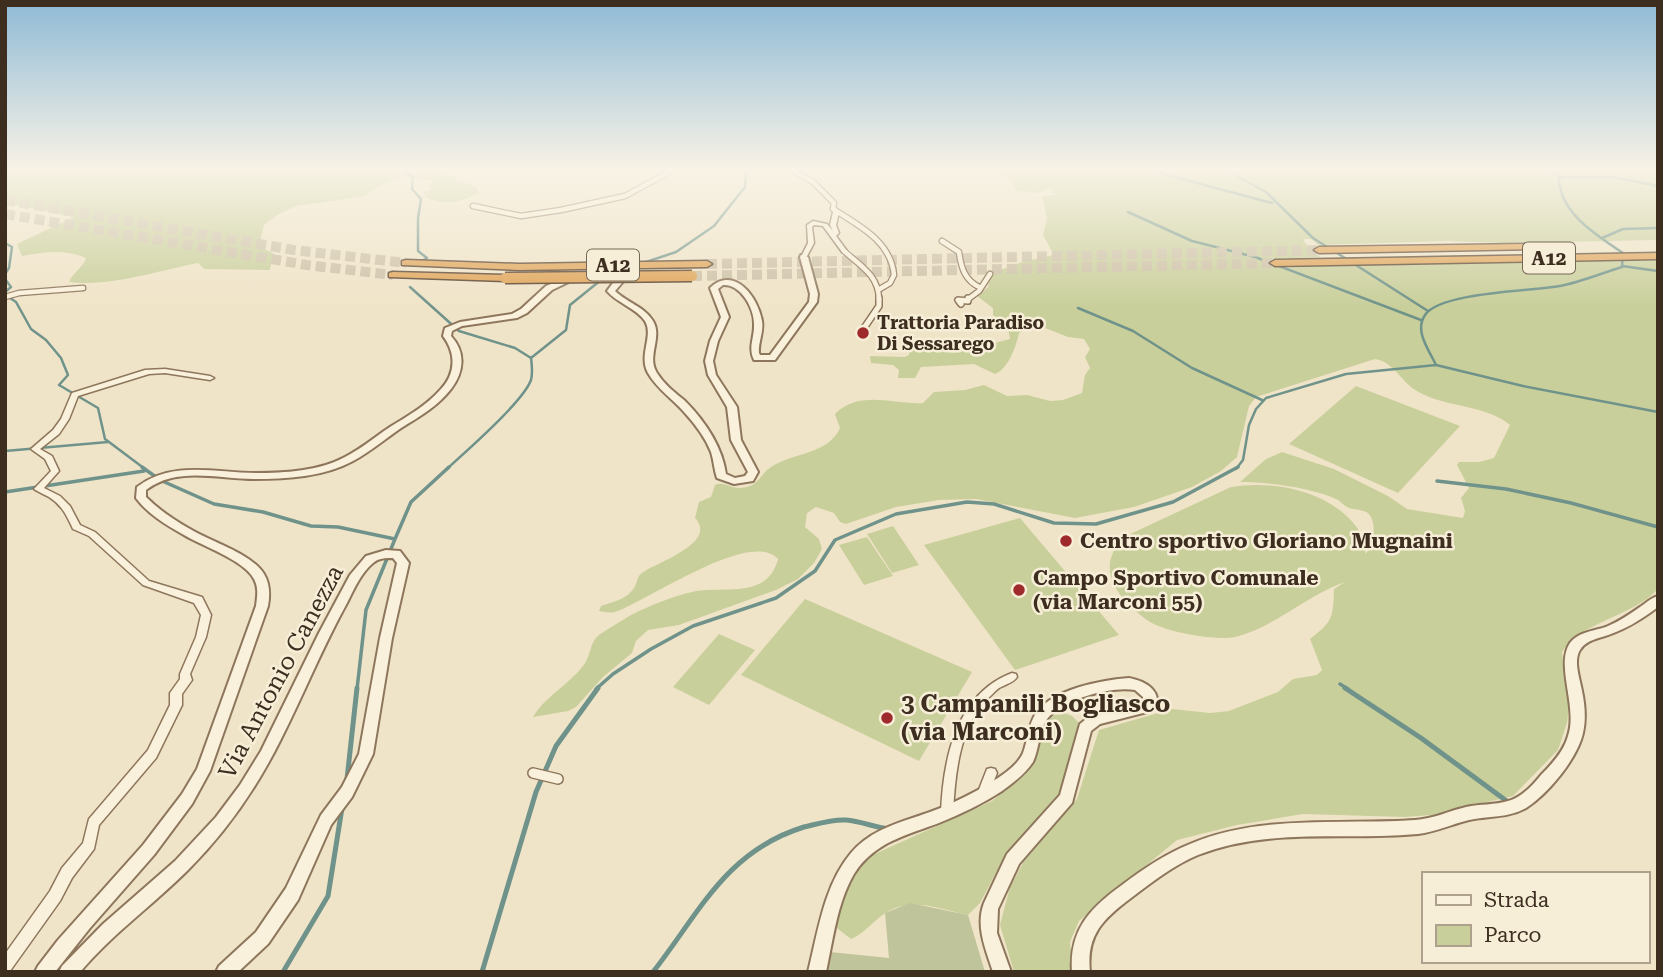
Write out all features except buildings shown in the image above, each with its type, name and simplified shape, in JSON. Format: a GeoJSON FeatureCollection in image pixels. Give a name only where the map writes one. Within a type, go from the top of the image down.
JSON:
{"type":"FeatureCollection","features":[{"type":"Feature","properties":{"kind":"highway","name":"A12"},"geometry":{"type":"LineString","coordinates":[[1275,263],[1319,256],[1525,247],[1658,246]]}},
{"type":"Feature","properties":{"kind":"highway","name":"A12"},"geometry":{"type":"LineString","coordinates":[[1319,256],[1394,261],[1658,256]]}},
{"type":"Feature","properties":{"kind":"highway","name":"A12"},"geometry":{"type":"LineString","coordinates":[[406,263],[519,267],[707,264]]}},
{"type":"Feature","properties":{"kind":"highway","name":"A12"},"geometry":{"type":"LineString","coordinates":[[393,275],[505,278],[692,276]]}},
{"type":"Feature","properties":{"kind":"street"},"geometry":{"type":"LineString","coordinates":[[835,216],[833,225],[836,233],[831,235],[844,251],[874,277],[878,290],[879,306],[862,331]]}},
{"type":"Feature","properties":{"kind":"street"},"geometry":{"type":"LineString","coordinates":[[845,216],[867,231],[890,257],[894,278],[889,286],[878,290]]}},
{"type":"Feature","properties":{"kind":"street","name":"Via Antonio Canezza"},"geometry":{"type":"LineString","coordinates":[[44,972],[165,831],[190,797],[203,771],[262,606],[264,592],[259,576],[244,562],[186,532],[155,512],[141,498],[141,489],[155,478],[186,473],[257,476],[306,472],[354,457],[442,395],[458,366],[453,342],[447,336],[448,330],[460,324],[514,316],[524,311],[549,288],[592,273],[619,272],[624,277],[611,291],[646,317],[651,324],[646,356],[656,379],[690,412],[707,437],[718,458],[721,476],[740,481],[749,479],[753,472],[736,440],[732,407],[712,375],[709,361],[714,341],[725,317],[714,288],[728,281],[737,283],[742,289],[758,317],[754,352],[757,358],[772,358],[813,302],[814,294],[804,257],[811,243],[809,225],[823,224],[831,235]]}},
{"type":"Feature","properties":{"kind":"street"},"geometry":{"type":"LineString","coordinates":[[942,241],[959,252],[967,279],[981,288]]}},
{"type":"Feature","properties":{"kind":"street"},"geometry":{"type":"LineString","coordinates":[[961,304],[958,300],[968,301],[990,274]]}},
{"type":"Feature","properties":{"kind":"street"},"geometry":{"type":"LineString","coordinates":[[5,297],[19,293],[83,288]]}},
{"type":"Feature","properties":{"kind":"street"},"geometry":{"type":"LineString","coordinates":[[5,966],[55,896],[67,873],[89,845],[93,823],[152,754],[176,705],[176,693],[186,680],[185,674],[201,637],[206,615],[198,600],[146,583],[92,534],[76,527],[72,515],[51,492],[38,489],[54,471],[49,458],[35,449],[56,432],[75,396],[148,372],[165,371],[210,378]]}},
{"type":"Feature","properties":{"kind":"street","name":"Via Antonio Canezza"},"geometry":{"type":"LineString","coordinates":[[68,972],[85,951],[182,865],[228,816],[256,774],[295,699],[320,640],[352,582],[370,559],[391,554],[403,563],[401,580],[386,638],[366,754],[346,792],[326,820],[292,894],[262,938],[225,972]]}},
{"type":"Feature","properties":{"kind":"street"},"geometry":{"type":"LineString","coordinates":[[1081,972],[1079,952],[1085,930],[1125,893],[1171,861],[1195,849],[1233,837],[1284,829],[1417,827],[1522,802],[1556,769],[1576,736],[1577,696],[1571,658],[1575,647],[1587,638],[1644,613],[1658,600]]}},
{"type":"Feature","properties":{"kind":"street"},"geometry":{"type":"LineString","coordinates":[[947,813],[947,783],[959,736],[993,685],[1012,677]]}},
{"type":"Feature","properties":{"kind":"street"},"geometry":{"type":"LineString","coordinates":[[817,972],[842,881],[857,857],[883,835],[947,813],[1021,768],[1029,756],[1043,713],[1067,697],[1130,683],[1142,687],[1150,695],[1150,707],[1102,717],[1088,724],[1080,742],[1067,798],[1013,859],[990,909],[991,943],[1002,972]]}},
{"type":"Feature","properties":{"kind":"street"},"geometry":{"type":"LineString","coordinates":[[533,773],[558,779]]}},
{"type":"Feature","properties":{"kind":"street"},"geometry":{"type":"LineString","coordinates":[[984,792],[991,773]]}},
{"type":"Feature","properties":{"kind":"green space"},"geometry":{"type":"Polygon","coordinates":[[[67,216],[276,216],[264,225],[261,237],[264,249],[273,253],[270,270],[204,269],[198,263],[134,277],[85,283],[69,282],[86,258],[63,252],[22,256],[17,244],[74,217],[67,216]]]}},
{"type":"Feature","properties":{"kind":"green space"},"geometry":{"type":"Polygon","coordinates":[[[1046,216],[1658,216],[1658,240],[1318,245],[1311,239],[1303,239],[1320,257],[1268,259],[1274,266],[1286,268],[1323,264],[1658,258],[1658,589],[1635,606],[1595,625],[1571,641],[1562,652],[1569,707],[1558,750],[1513,796],[1431,815],[1405,817],[1303,814],[1237,825],[1177,840],[1079,921],[1070,942],[1074,972],[1014,972],[1000,925],[1010,887],[1024,861],[1077,799],[1099,730],[1172,709],[1210,713],[1229,711],[1278,692],[1293,679],[1317,675],[1322,670],[1310,639],[1327,623],[1332,613],[1334,589],[1345,582],[1264,626],[1235,637],[1204,637],[1179,632],[1157,626],[1139,614],[1113,583],[1111,560],[1116,548],[1126,536],[1231,487],[1264,485],[1298,490],[1330,503],[1358,528],[1366,554],[1374,531],[1373,522],[1367,512],[1347,507],[1338,500],[1304,489],[1240,482],[1266,459],[1282,452],[1334,469],[1388,496],[1407,509],[1463,518],[1465,511],[1461,498],[1469,488],[1457,465],[1459,462],[1479,462],[1494,458],[1510,425],[1489,413],[1440,401],[1417,391],[1387,364],[1375,359],[1256,397],[1249,406],[1237,457],[1221,471],[1192,487],[1134,507],[1075,518],[976,499],[939,500],[896,507],[846,524],[840,522],[834,513],[816,507],[807,513],[805,527],[819,539],[822,549],[814,563],[798,579],[776,590],[679,625],[648,630],[636,641],[632,653],[603,677],[576,707],[533,717],[587,660],[596,638],[631,615],[685,594],[704,590],[743,589],[764,581],[778,559],[765,552],[746,553],[698,570],[615,612],[599,611],[601,606],[628,595],[642,573],[692,544],[699,536],[700,527],[695,518],[699,502],[711,497],[715,485],[747,487],[756,483],[767,470],[780,462],[819,448],[834,437],[840,428],[835,414],[845,406],[866,400],[923,403],[934,392],[965,390],[984,385],[1007,396],[1027,395],[1050,401],[1063,400],[1082,393],[1085,375],[1090,368],[1085,357],[1090,349],[1084,339],[1068,337],[1035,324],[1019,333],[1008,363],[995,374],[974,364],[921,367],[915,378],[898,378],[899,370],[893,365],[871,363],[870,356],[905,357],[909,355],[909,347],[943,346],[960,340],[980,345],[1010,339],[1008,328],[993,315],[993,308],[977,296],[988,287],[989,281],[984,277],[987,275],[1022,262],[1054,255],[1043,235],[1046,216]]]}},
{"type":"Feature","properties":{"kind":"green space"},"geometry":{"type":"Polygon","coordinates":[[[1356,386],[1460,426],[1398,493],[1289,444],[1356,386]]]}},
{"type":"Feature","properties":{"kind":"green space","name":"Campo Sportivo Comunale (via Marconi 55)"},"geometry":{"type":"Polygon","coordinates":[[[1020,518],[1119,635],[1015,670],[924,545],[1020,518]]]}},
{"type":"Feature","properties":{"kind":"green space"},"geometry":{"type":"Polygon","coordinates":[[[893,526],[919,565],[892,573],[867,534],[893,526]]]}},
{"type":"Feature","properties":{"kind":"green space"},"geometry":{"type":"Polygon","coordinates":[[[867,537],[893,576],[864,585],[839,545],[867,537]]]}},
{"type":"Feature","properties":{"kind":"green space","name":"3 Campanili Bogliasco (via Marconi)"},"geometry":{"type":"Polygon","coordinates":[[[805,599],[972,672],[919,761],[741,675],[805,599]]]}},
{"type":"Feature","properties":{"kind":"green space"},"geometry":{"type":"Polygon","coordinates":[[[719,634],[755,650],[709,705],[673,687],[719,634]]]}},
{"type":"Feature","properties":{"kind":"green space"},"geometry":{"type":"Polygon","coordinates":[[[1060,711],[1072,716],[1079,723],[1061,793],[999,867],[980,903],[968,915],[926,906],[906,905],[887,912],[851,939],[833,925],[850,876],[868,857],[992,801],[1024,775],[1033,761],[1048,720],[1060,711]]]}},
{"type":"Feature","properties":{"kind":"green space"},"geometry":{"type":"Polygon","coordinates":[[[910,903],[968,915],[985,972],[826,972],[830,952],[889,958],[885,913],[910,903]]]}},
{"type":"Feature","properties":{"kind":"waterway"},"geometry":{"type":"LineString","coordinates":[[418,216],[418,251],[427,258],[422,261]]}},
{"type":"Feature","properties":{"kind":"waterway"},"geometry":{"type":"LineString","coordinates":[[643,263],[676,252],[714,226],[722,216]]}},
{"type":"Feature","properties":{"kind":"waterway"},"geometry":{"type":"LineString","coordinates":[[1136,216],[1192,241],[1255,257],[1421,320]]}},
{"type":"Feature","properties":{"kind":"waterway"},"geometry":{"type":"LineString","coordinates":[[1290,216],[1313,238],[1330,249]]}},
{"type":"Feature","properties":{"kind":"waterway"},"geometry":{"type":"LineString","coordinates":[[1576,216],[1623,253],[1622,266]]}},
{"type":"Feature","properties":{"kind":"waterway"},"geometry":{"type":"LineString","coordinates":[[1602,238],[1623,229],[1658,228]]}},
{"type":"Feature","properties":{"kind":"waterway"},"geometry":{"type":"LineString","coordinates":[[5,243],[12,247],[9,268],[5,274]]}},
{"type":"Feature","properties":{"kind":"waterway"},"geometry":{"type":"LineString","coordinates":[[1337,253],[1428,311]]}},
{"type":"Feature","properties":{"kind":"waterway"},"geometry":{"type":"LineString","coordinates":[[1436,365],[1421,327],[1425,315],[1434,307],[1467,297],[1560,286],[1622,266]]}},
{"type":"Feature","properties":{"kind":"waterway"},"geometry":{"type":"LineString","coordinates":[[1622,266],[1658,271]]}},
{"type":"Feature","properties":{"kind":"waterway"},"geometry":{"type":"LineString","coordinates":[[5,279],[11,287],[5,292]]}},
{"type":"Feature","properties":{"kind":"waterway"},"geometry":{"type":"LineString","coordinates":[[531,358],[566,330],[570,305],[601,280]]}},
{"type":"Feature","properties":{"kind":"waterway"},"geometry":{"type":"LineString","coordinates":[[410,287],[459,331],[515,348],[531,358]]}},
{"type":"Feature","properties":{"kind":"waterway"},"geometry":{"type":"LineString","coordinates":[[7,296],[16,302],[31,329],[46,340],[61,358],[68,375],[59,385],[98,408],[105,439],[145,469]]}},
{"type":"Feature","properties":{"kind":"waterway"},"geometry":{"type":"LineString","coordinates":[[1078,308],[1133,331],[1192,368],[1262,400]]}},
{"type":"Feature","properties":{"kind":"waterway"},"geometry":{"type":"LineString","coordinates":[[447,469],[517,401],[531,380],[531,358]]}},
{"type":"Feature","properties":{"kind":"waterway"},"geometry":{"type":"LineString","coordinates":[[1237,467],[1243,460],[1249,425],[1256,409],[1266,398],[1346,374],[1436,365]]}},
{"type":"Feature","properties":{"kind":"waterway"},"geometry":{"type":"LineString","coordinates":[[1436,365],[1523,386],[1658,412]]}},
{"type":"Feature","properties":{"kind":"waterway"},"geometry":{"type":"LineString","coordinates":[[5,451],[108,442]]}},
{"type":"Feature","properties":{"kind":"waterway"},"geometry":{"type":"LineString","coordinates":[[142,467],[160,480],[214,504],[263,512],[311,526],[338,527],[395,539]]}},
{"type":"Feature","properties":{"kind":"waterway"},"geometry":{"type":"LineString","coordinates":[[395,539],[411,502],[449,467]]}},
{"type":"Feature","properties":{"kind":"waterway"},"geometry":{"type":"LineString","coordinates":[[596,689],[613,674],[651,649],[693,626],[776,598],[815,571],[835,540],[896,514],[967,502],[994,504],[1054,523],[1096,524],[1173,502],[1237,467]]}},
{"type":"Feature","properties":{"kind":"waterway"},"geometry":{"type":"LineString","coordinates":[[5,492],[144,471]]}},
{"type":"Feature","properties":{"kind":"waterway"},"geometry":{"type":"LineString","coordinates":[[1437,481],[1506,489],[1571,503],[1658,527]]}},
{"type":"Feature","properties":{"kind":"waterway"},"geometry":{"type":"LineString","coordinates":[[357,689],[366,610],[395,539]]}},
{"type":"Feature","properties":{"kind":"waterway"},"geometry":{"type":"LineString","coordinates":[[1340,684],[1348,689]]}},
{"type":"Feature","properties":{"kind":"waterway"},"geometry":{"type":"LineString","coordinates":[[347,779],[357,688]]}},
{"type":"Feature","properties":{"kind":"waterway"},"geometry":{"type":"LineString","coordinates":[[482,972],[536,792],[556,746],[598,688]]}},
{"type":"Feature","properties":{"kind":"waterway"},"geometry":{"type":"LineString","coordinates":[[1345,688],[1421,738],[1508,802]]}},
{"type":"Feature","properties":{"kind":"waterway"},"geometry":{"type":"LineString","coordinates":[[283,972],[328,896],[342,808]]}},
{"type":"Feature","properties":{"kind":"waterway"},"geometry":{"type":"LineString","coordinates":[[653,972],[717,886],[754,851],[804,827],[830,821],[851,821],[888,829]]}},
{"type":"Feature","properties":{"kind":"tunnel"},"geometry":{"type":"LineString","coordinates":[[14,216],[307,265],[393,275]]}},
{"type":"Feature","properties":{"kind":"tunnel"},"geometry":{"type":"LineString","coordinates":[[95,216],[294,250],[406,263]]}},
{"type":"Feature","properties":{"kind":"tunnel"},"geometry":{"type":"LineString","coordinates":[[707,264],[1319,250]]}},
{"type":"Feature","properties":{"kind":"tunnel"},"geometry":{"type":"LineString","coordinates":[[692,276],[1275,263]]}},
{"type":"Feature","properties":{"kind":"place","name":"Trattoria Paradiso Di Sessarego"},"geometry":{"type":"Point","coordinates":[863,333]}},
{"type":"Feature","properties":{"kind":"place","name":"Centro sportivo Gloriano Mugnaini"},"geometry":{"type":"Point","coordinates":[1066,541]}},
{"type":"Feature","properties":{"kind":"place","name":"Campo Sportivo Comunale (via Marconi 55)"},"geometry":{"type":"Point","coordinates":[1019,590]}},
{"type":"Feature","properties":{"kind":"place","name":"3 Campanili Bogliasco (via Marconi)"},"geometry":{"type":"Point","coordinates":[887,718]}}]}
